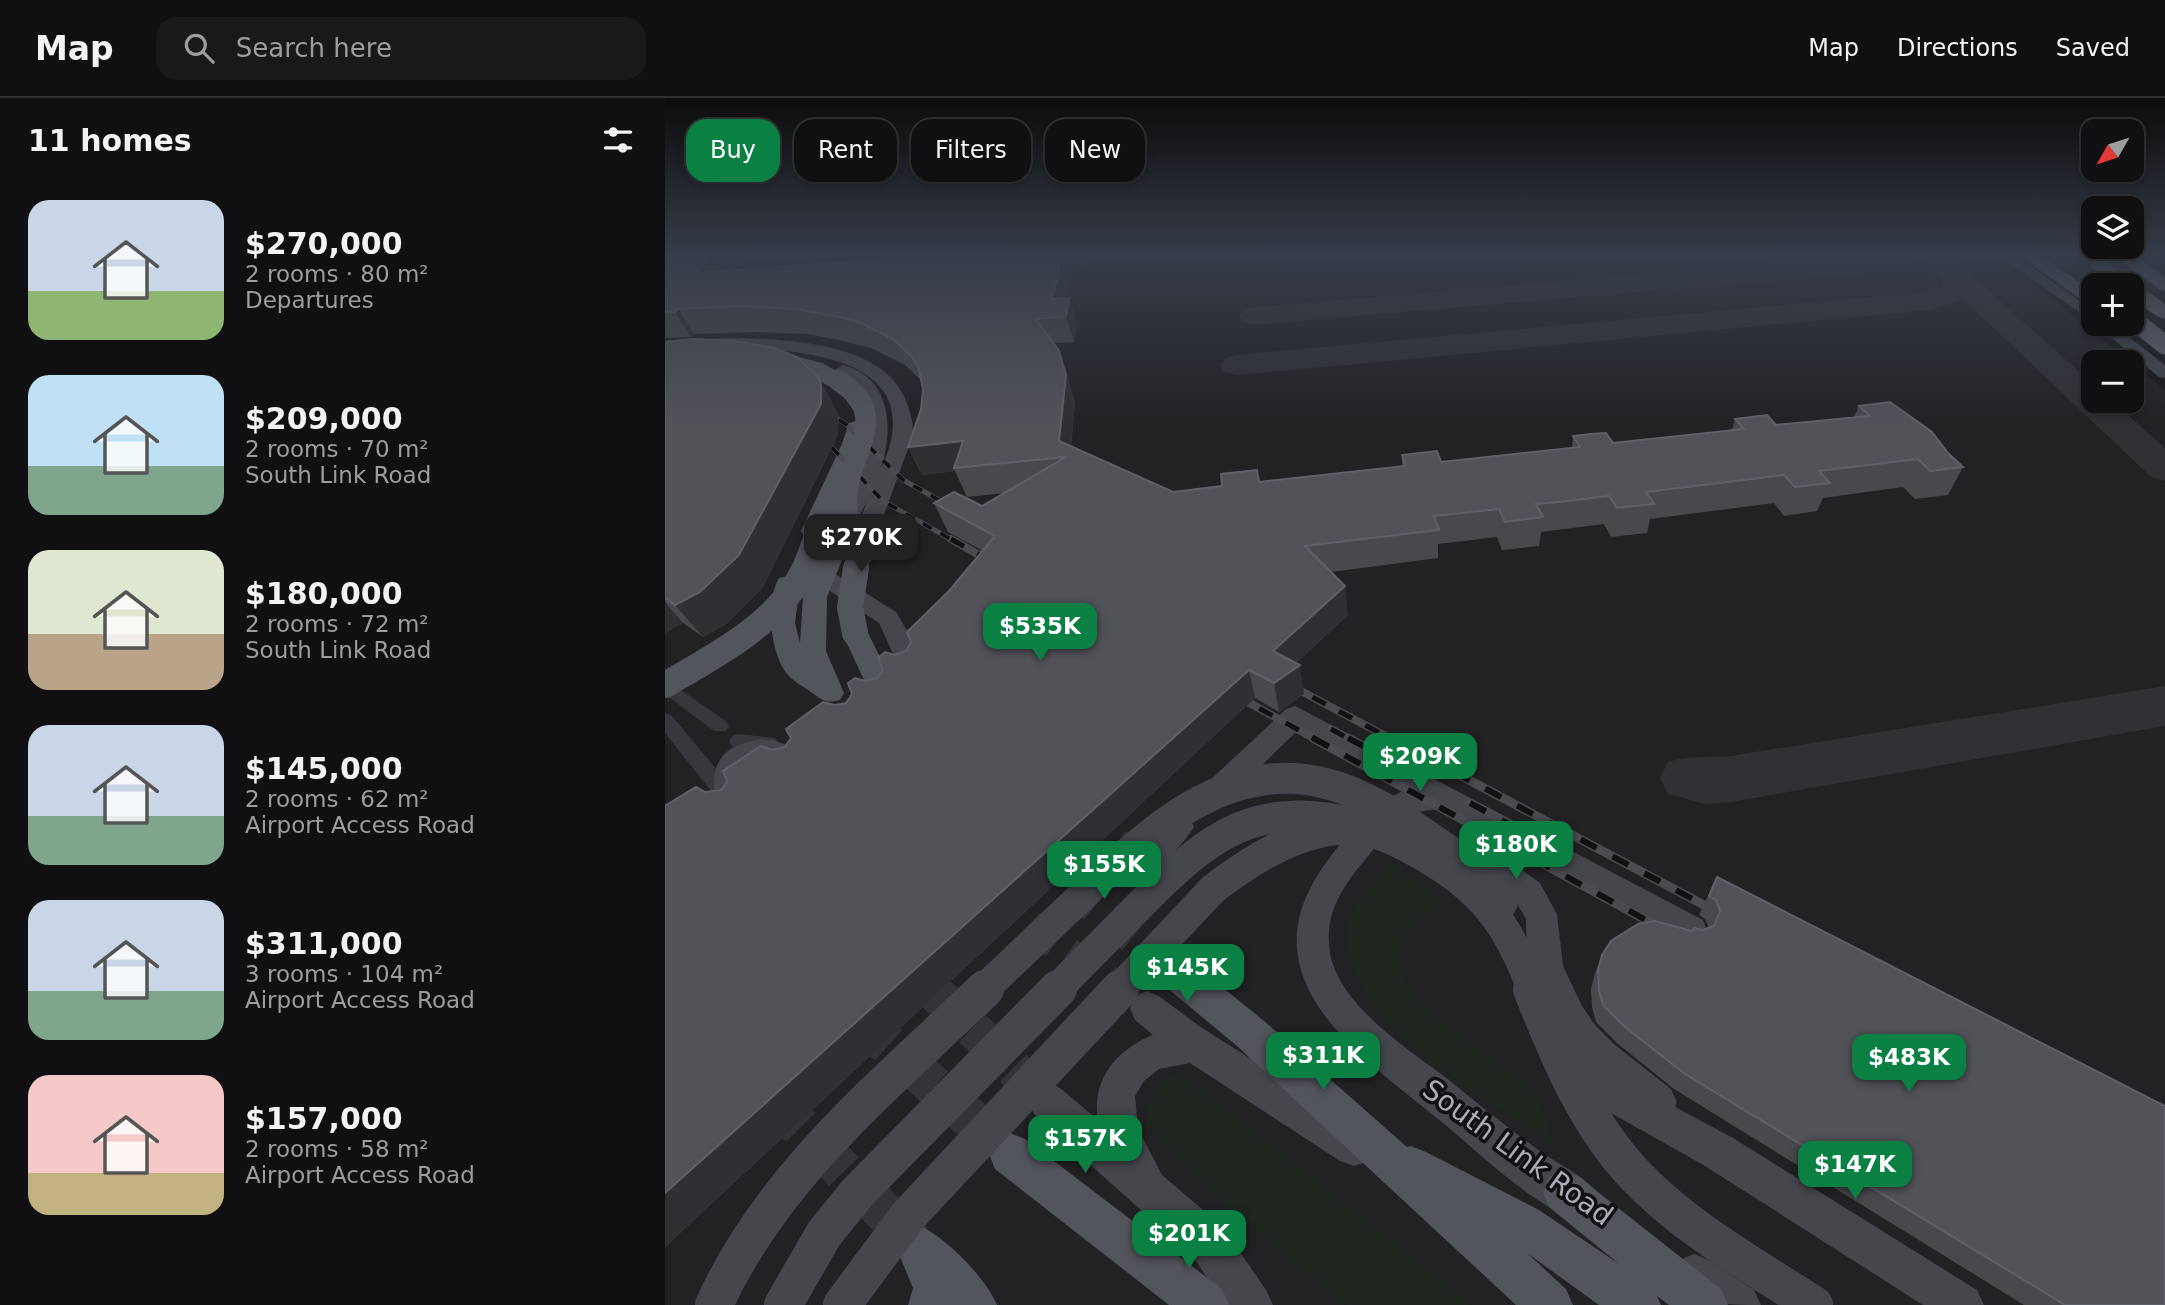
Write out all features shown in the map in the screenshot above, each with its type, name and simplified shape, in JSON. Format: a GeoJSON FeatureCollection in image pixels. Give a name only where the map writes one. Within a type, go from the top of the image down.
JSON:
{"type":"FeatureCollection","features":[{"type":"Feature","properties":{"kind":"highway"},"geometry":{"type":"LineString","coordinates":[[2144,328],[2165,345]]}},
{"type":"Feature","properties":{"kind":"highway"},"geometry":{"type":"LineString","coordinates":[[2144,332],[2165,345]]}},
{"type":"Feature","properties":{"kind":"main road"},"geometry":{"type":"LineString","coordinates":[[709,356],[765,342]]}},
{"type":"Feature","properties":{"kind":"main road"},"geometry":{"type":"LineString","coordinates":[[665,360],[684,350]]}},
{"type":"Feature","properties":{"kind":"main road"},"geometry":{"type":"LineString","coordinates":[[665,360],[709,356],[788,361],[821,371],[852,389],[866,411],[867,426],[825,517],[802,575],[774,610],[731,646],[665,685]]}},
{"type":"Feature","properties":{"kind":"main road"},"geometry":{"type":"LineString","coordinates":[[665,360],[763,362],[821,377],[841,390],[853,406],[856,416],[852,443],[839,490],[788,582],[753,621],[717,647]]}},
{"type":"Feature","properties":{"kind":"main road"},"geometry":{"type":"LineString","coordinates":[[852,443],[880,428]]}},
{"type":"Feature","properties":{"kind":"main road"},"geometry":{"type":"LineString","coordinates":[[839,490],[860,553],[850,607],[855,633],[881,690]]}},
{"type":"Feature","properties":{"kind":"main road"},"geometry":{"type":"LineString","coordinates":[[839,490],[838,540],[815,597],[813,650],[828,690],[837,705],[847,713]]}},
{"type":"Feature","properties":{"kind":"main road"},"geometry":{"type":"LineString","coordinates":[[788,582],[782,623],[784,635],[798,669],[828,690]]}},
{"type":"Feature","properties":{"kind":"main road"},"geometry":{"type":"LineString","coordinates":[[714,1305],[727,1273],[750,1233],[775,1198],[817,1150],[1142,838],[1179,811],[1211,795],[1247,784],[1291,780],[1322,782],[1343,789],[1459,857],[1494,867],[1524,888],[1541,913],[1547,968],[1574,1027],[1608,1063],[1716,1150]]}},
{"type":"Feature","properties":{"kind":"main road","name":"South Link Road"},"geometry":{"type":"LineString","coordinates":[[1393,808],[1343,863],[1319,904],[1313,929],[1313,956],[1321,981],[1340,1010],[1366,1035],[1469,1120],[1564,1192]]}},
{"type":"Feature","properties":{"kind":"main road"},"geometry":{"type":"LineString","coordinates":[[1179,975],[1250,1033],[1550,1305]]}},
{"type":"Feature","properties":{"kind":"main road"},"geometry":{"type":"LineString","coordinates":[[1194,1044],[1420,1189]]}},
{"type":"Feature","properties":{"kind":"main road"},"geometry":{"type":"LineString","coordinates":[[1379,1150],[1524,1224],[1638,1305]]}},
{"type":"Feature","properties":{"kind":"main road"},"geometry":{"type":"LineString","coordinates":[[1010,1154],[1206,1305]]}},
{"type":"Feature","properties":{"kind":"main road"},"geometry":{"type":"LineString","coordinates":[[1564,1192],[1705,1305]]}},
{"type":"Feature","properties":{"kind":"main road"},"geometry":{"type":"LineString","coordinates":[[932,1305],[936,1288],[931,1271],[918,1247],[974,1305]]}},
{"type":"Feature","properties":{"kind":"street"},"geometry":{"type":"LineString","coordinates":[[2118,336],[2165,373]]}},
{"type":"Feature","properties":{"kind":"street"},"geometry":{"type":"LineString","coordinates":[[665,346],[765,342],[810,348],[843,356],[881,376],[897,392],[904,420],[901,442],[860,553]]}},
{"type":"Feature","properties":{"kind":"street"},"geometry":{"type":"LineString","coordinates":[[665,352],[776,351],[809,357],[837,367],[864,383],[877,403],[880,428],[873,463],[838,540]]}},
{"type":"Feature","properties":{"kind":"street"},"geometry":{"type":"LineString","coordinates":[[824,577],[888,618],[903,644],[913,672]]}},
{"type":"Feature","properties":{"kind":"street"},"geometry":{"type":"LineString","coordinates":[[665,685],[720,726]]}},
{"type":"Feature","properties":{"kind":"street"},"geometry":{"type":"LineString","coordinates":[[1143,862],[1295,716],[1691,931]]}},
{"type":"Feature","properties":{"kind":"street"},"geometry":{"type":"LineString","coordinates":[[665,720],[734,803]]}},
{"type":"Feature","properties":{"kind":"street"},"geometry":{"type":"LineString","coordinates":[[738,741],[768,742],[790,759]]}},
{"type":"Feature","properties":{"kind":"street"},"geometry":{"type":"LineString","coordinates":[[734,803],[725,774],[733,762],[747,753],[763,750],[790,759]]}},
{"type":"Feature","properties":{"kind":"street"},"geometry":{"type":"LineString","coordinates":[[1393,808],[1398,772]]}},
{"type":"Feature","properties":{"kind":"street","name":"South Link Road"},"geometry":{"type":"LineString","coordinates":[[1393,808],[1408,800],[1425,796],[1446,798]]}},
{"type":"Feature","properties":{"kind":"street"},"geometry":{"type":"LineString","coordinates":[[783,1305],[824,1234],[879,1170],[1166,877],[1198,850],[1229,831],[1265,818],[1300,813],[1322,814],[1364,826],[1434,864],[1500,916],[1525,944]]}},
{"type":"Feature","properties":{"kind":"street"},"geometry":{"type":"LineString","coordinates":[[842,1305],[908,1216],[1213,890],[1245,864],[1293,842],[1340,832],[1367,831],[1433,861],[1461,879],[1487,903],[1509,933],[1566,1069],[1589,1114],[1616,1153],[1664,1204],[1814,1305]]}},
{"type":"Feature","properties":{"kind":"street"},"geometry":{"type":"LineString","coordinates":[[1459,857],[1485,883],[1525,944],[1553,1021],[1573,1057],[1608,1090],[1716,1150],[1962,1305]]}},
{"type":"Feature","properties":{"kind":"street"},"geometry":{"type":"LineString","coordinates":[[1147,1008],[1194,1044]]}},
{"type":"Feature","properties":{"kind":"street"},"geometry":{"type":"LineString","coordinates":[[1162,1203],[1132,1161],[1122,1141],[1115,1116],[1115,1101],[1119,1085],[1132,1067],[1147,1055],[1194,1044]]}},
{"type":"Feature","properties":{"kind":"street"},"geometry":{"type":"LineString","coordinates":[[1047,1101],[1208,1242],[1251,1305]]}},
{"type":"Feature","properties":{"kind":"street","name":"South Link Road"},"geometry":{"type":"LineString","coordinates":[[1564,1192],[1739,1305]]}},
{"type":"Feature","properties":{"kind":"shaded area"},"geometry":{"type":"Polygon","coordinates":[[[665,312],[2068,312],[2081,322],[2081,336],[2098,336],[2116,350],[2081,350],[2081,413],[2144,413],[2144,373],[2165,390],[2165,1305],[665,1305],[665,312]]]}},
{"type":"Feature","properties":{"kind":"shaded area"},"geometry":{"type":"Polygon","coordinates":[[[1392,865],[1445,901],[1419,921],[1403,939],[1402,968],[1411,989],[1449,1028],[1536,1094],[1554,1144],[1464,1085],[1402,1036],[1377,1009],[1358,980],[1346,930],[1359,903],[1392,865]]]}},
{"type":"Feature","properties":{"kind":"shaded area"},"geometry":{"type":"Polygon","coordinates":[[[1175,1075],[1212,1098],[1472,1305],[1346,1305],[1226,1204],[1144,1125],[1149,1106],[1166,1077],[1175,1075]]]}},
{"type":"Feature","properties":{"kind":"building"},"geometry":{"type":"Polygon","coordinates":[[[814,312],[1067,312],[1066,316],[1036,319],[1059,351],[1066,375],[1059,441],[1173,492],[1222,486],[1221,474],[1257,470],[1259,482],[1405,466],[1402,455],[1437,451],[1441,462],[1580,447],[1573,436],[1591,434],[1606,433],[1613,443],[1744,429],[1735,419],[1767,415],[1776,425],[1870,416],[1859,406],[1890,402],[1932,432],[1963,467],[1930,471],[1918,459],[1819,471],[1830,483],[1795,487],[1784,475],[1646,492],[1654,504],[1617,508],[1609,496],[1536,504],[1543,517],[1505,522],[1499,509],[1434,516],[1439,530],[1305,546],[1345,586],[1273,651],[1300,665],[1274,683],[1249,670],[665,1193],[665,806],[696,787],[705,792],[722,790],[727,781],[723,771],[761,746],[772,750],[785,747],[791,738],[786,729],[823,702],[835,705],[846,703],[852,694],[848,683],[855,678],[866,681],[877,678],[883,670],[878,658],[885,652],[895,655],[906,651],[911,642],[907,632],[949,591],[995,536],[934,503],[954,492],[982,506],[1066,457],[954,468],[963,441],[908,447],[921,409],[923,389],[918,366],[893,339],[859,322],[814,312]]]}},
{"type":"Feature","properties":{"kind":"building"},"geometry":{"type":"Polygon","coordinates":[[[693,339],[735,341],[774,348],[797,357],[818,377],[821,384],[821,404],[739,555],[700,592],[675,605],[665,598],[665,342],[693,339]]]}},
{"type":"Feature","properties":{"kind":"building"},"geometry":{"type":"Polygon","coordinates":[[[1717,877],[2165,1106],[2165,1305],[2065,1305],[1685,1074],[1625,1027],[1603,1005],[1598,971],[1602,955],[1611,941],[1638,924],[1655,921],[1692,931],[1694,928],[1702,930],[1714,926],[1720,911],[1716,900],[1709,896],[1717,877]]]}},
{"type":"Feature","properties":{"kind":"taxiway"},"geometry":{"type":"LineString","coordinates":[[1254,316],[1297,312]]}},
{"type":"Feature","properties":{"kind":"taxiway"},"geometry":{"type":"LineString","coordinates":[[1237,365],[1807,312]]}},
{"type":"Feature","properties":{"kind":"taxiway"},"geometry":{"type":"LineString","coordinates":[[1995,312],[2165,469]]}},
{"type":"Feature","properties":{"kind":"taxiway"},"geometry":{"type":"LineString","coordinates":[[1688,778],[1705,781],[1731,779],[2165,706]]}},
{"type":"Feature","properties":{"kind":"tunnel"},"geometry":{"type":"LineString","coordinates":[[1078,817],[1143,862]]}},
{"type":"Feature","properties":{"kind":"tunnel"},"geometry":{"type":"LineString","coordinates":[[1031,856],[1179,975]]}},
{"type":"Feature","properties":{"kind":"tunnel"},"geometry":{"type":"LineString","coordinates":[[991,899],[1122,990]]}},
{"type":"Feature","properties":{"kind":"tunnel"},"geometry":{"type":"LineString","coordinates":[[913,971],[933,990]]}},
{"type":"Feature","properties":{"kind":"tunnel"},"geometry":{"type":"LineString","coordinates":[[931,989],[1041,1095]]}},
{"type":"Feature","properties":{"kind":"tunnel"},"geometry":{"type":"LineString","coordinates":[[1119,989],[1134,999]]}},
{"type":"Feature","properties":{"kind":"tunnel"},"geometry":{"type":"LineString","coordinates":[[858,1018],[1000,1145]]}},
{"type":"Feature","properties":{"kind":"tunnel"},"geometry":{"type":"LineString","coordinates":[[772,1098],[913,1242]]}},
{"type":"Feature","properties":{"kind":"railway"},"geometry":{"type":"LineString","coordinates":[[822,409],[847,425],[903,480],[955,509]]}},
{"type":"Feature","properties":{"kind":"railway"},"geometry":{"type":"LineString","coordinates":[[818,433],[883,501],[954,541]]}},
{"type":"Feature","properties":{"kind":"railway"},"geometry":{"type":"LineString","coordinates":[[951,539],[997,565]]}},
{"type":"Feature","properties":{"kind":"railway"},"geometry":{"type":"LineString","coordinates":[[1286,683],[1393,740]]}},
{"type":"Feature","properties":{"kind":"railway"},"geometry":{"type":"LineString","coordinates":[[1233,694],[1317,740]]}},
{"type":"Feature","properties":{"kind":"railway"},"geometry":{"type":"LineString","coordinates":[[1331,729],[1351,740]]}},
{"type":"Feature","properties":{"kind":"railway"},"geometry":{"type":"LineString","coordinates":[[1313,738],[1666,931]]}},
{"type":"Feature","properties":{"kind":"railway"},"geometry":{"type":"LineString","coordinates":[[1348,738],[1412,772]]}},
{"type":"Feature","properties":{"kind":"railway"},"geometry":{"type":"LineString","coordinates":[[1390,738],[1719,913]]}},
{"type":"Feature","properties":{"kind":"railway"},"geometry":{"type":"LineString","coordinates":[[1470,803],[1565,854]]}}]}
